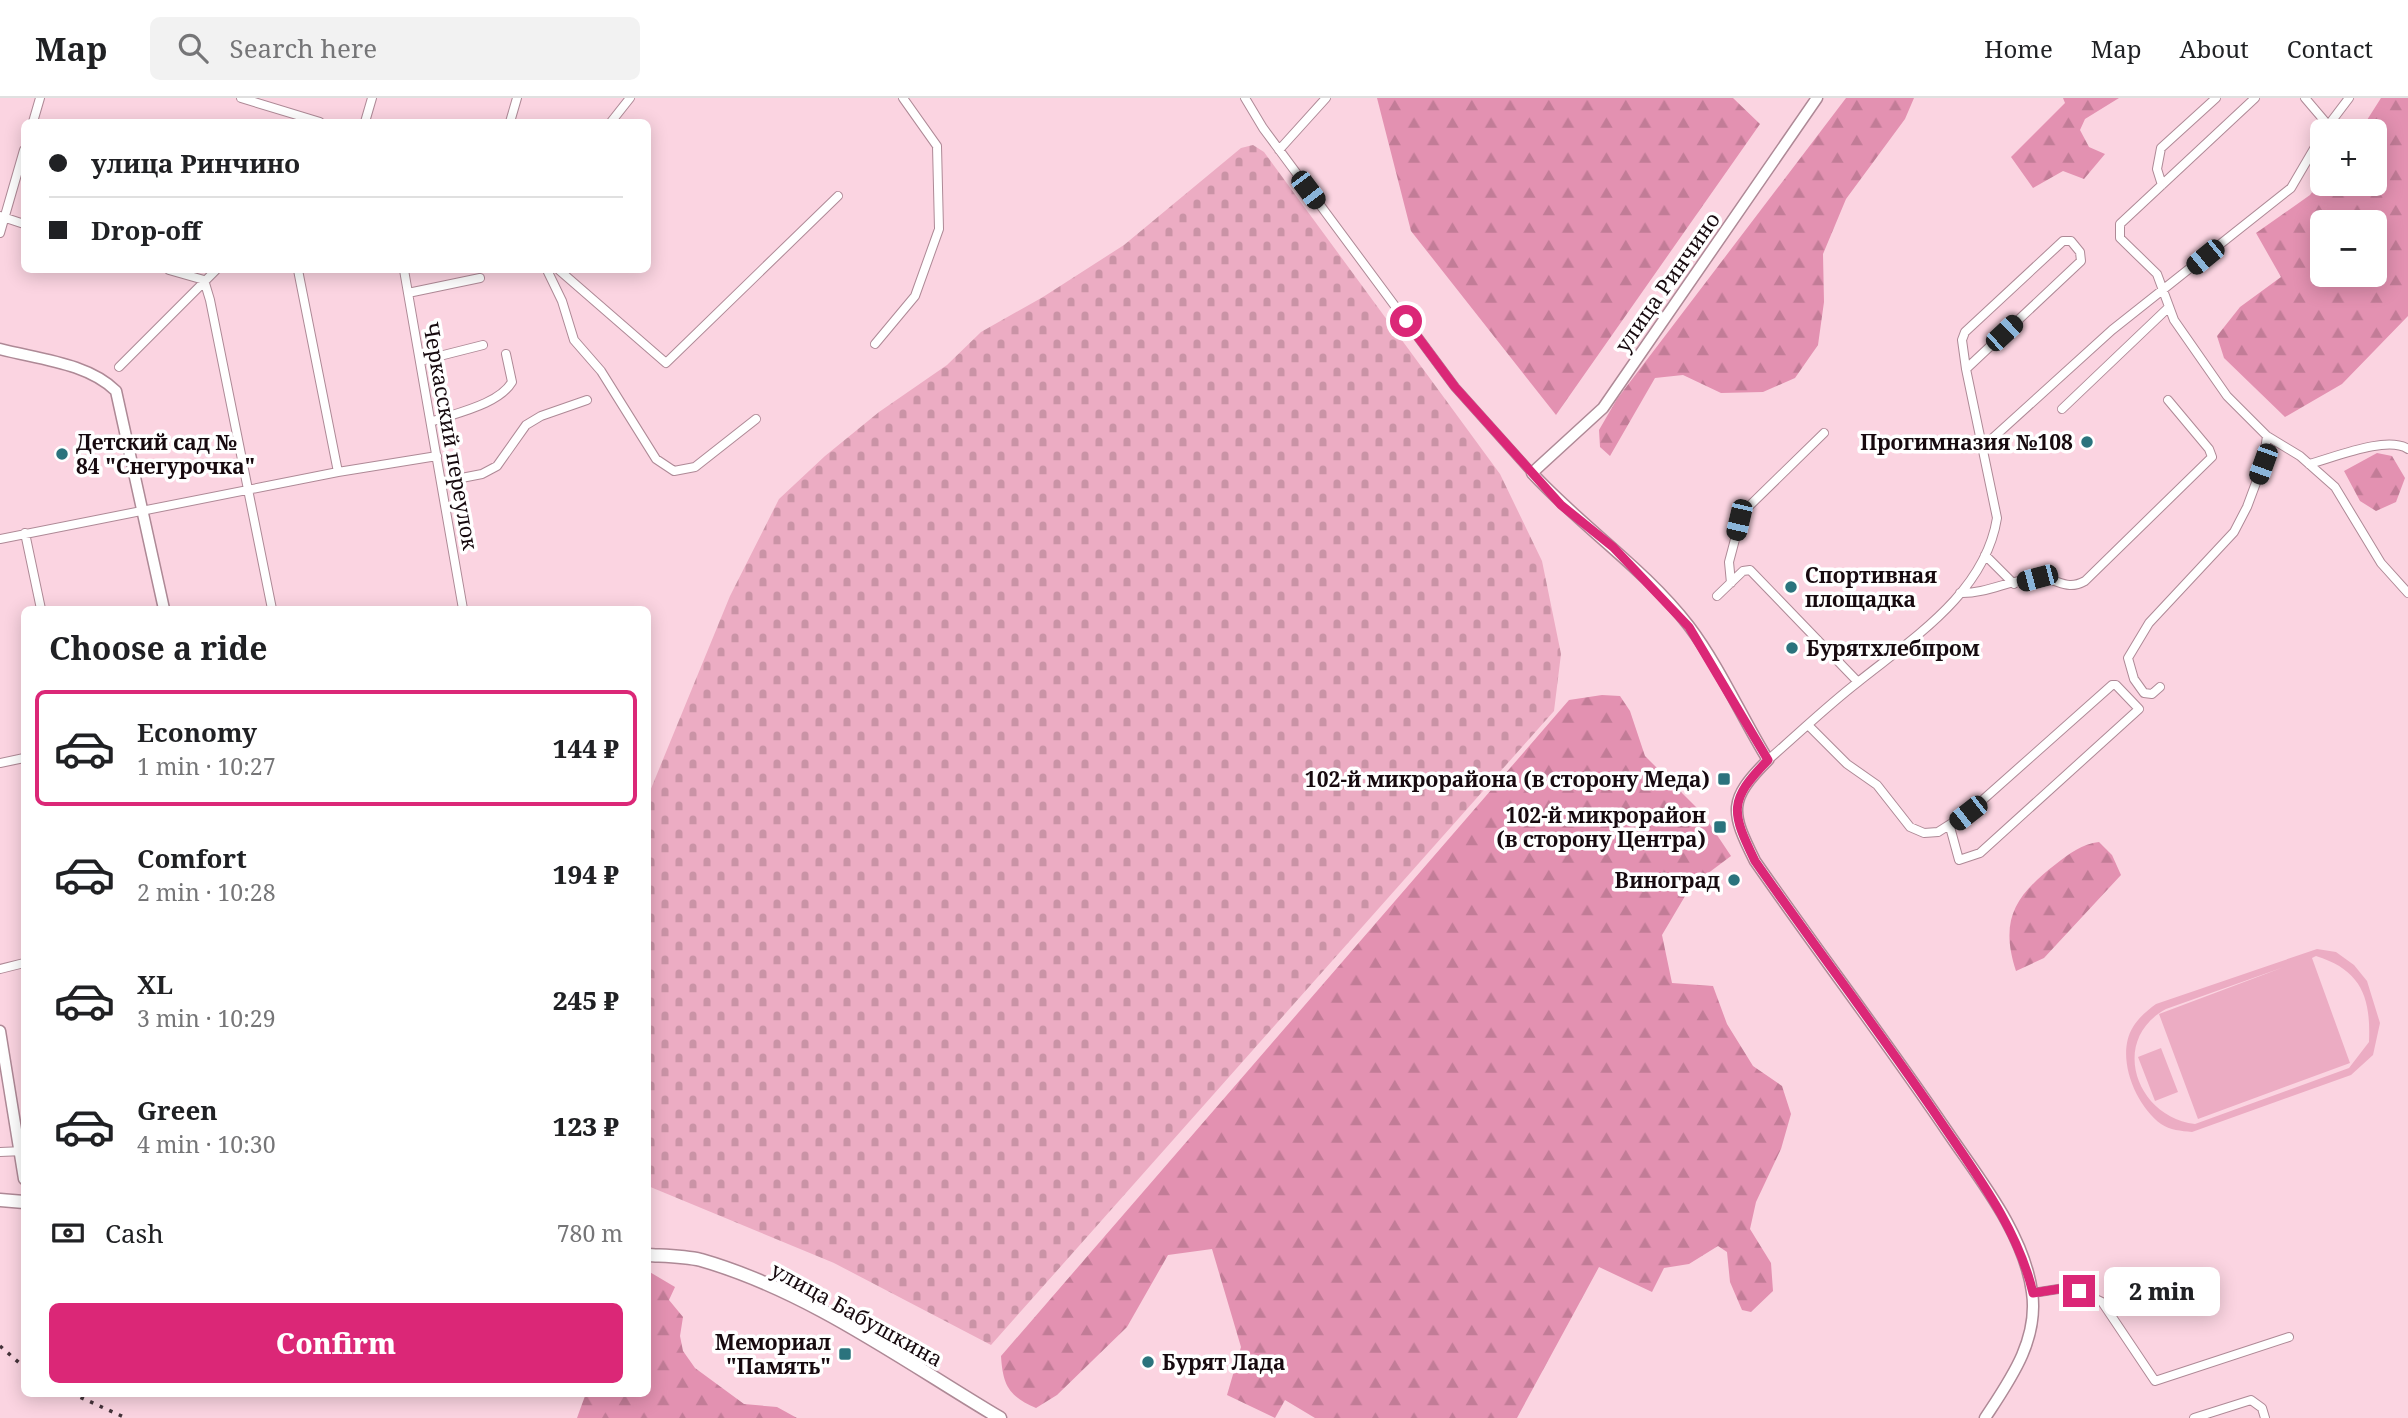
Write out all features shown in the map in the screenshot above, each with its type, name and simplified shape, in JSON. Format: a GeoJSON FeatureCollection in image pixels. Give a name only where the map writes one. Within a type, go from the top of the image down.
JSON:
{"type":"FeatureCollection","features":[{"type":"Feature","properties":{"kind":"main road"},"geometry":{"type":"LineString","coordinates":[[0,1200],[21,1202]]}},
{"type":"Feature","properties":{"kind":"main road","name":"улица Бабушкина"},"geometry":{"type":"LineString","coordinates":[[651,1255],[698,1259],[769,1284],[829,1315],[1000,1418]]}},
{"type":"Feature","properties":{"kind":"street"},"geometry":{"type":"LineString","coordinates":[[34,119],[40,98]]}},
{"type":"Feature","properties":{"kind":"street"},"geometry":{"type":"LineString","coordinates":[[241,98],[310,119]]}},
{"type":"Feature","properties":{"kind":"street"},"geometry":{"type":"LineString","coordinates":[[366,119],[372,98]]}},
{"type":"Feature","properties":{"kind":"street"},"geometry":{"type":"LineString","coordinates":[[511,119],[517,98]]}},
{"type":"Feature","properties":{"kind":"street"},"geometry":{"type":"LineString","coordinates":[[613,119],[629,98]]}},
{"type":"Feature","properties":{"kind":"street"},"geometry":{"type":"LineString","coordinates":[[875,344],[915,296],[939,229],[937,146],[903,98]]}},
{"type":"Feature","properties":{"kind":"street"},"geometry":{"type":"LineString","coordinates":[[1239,98],[1246,101],[1279,150],[1455,387],[1561,505],[1618,552],[1689,627],[1768,760]]}},
{"type":"Feature","properties":{"kind":"street"},"geometry":{"type":"LineString","coordinates":[[1279,150],[1326,98]]}},
{"type":"Feature","properties":{"kind":"street"},"geometry":{"type":"LineString","coordinates":[[2162,185],[2157,169],[2161,148],[2216,98]]}},
{"type":"Feature","properties":{"kind":"street"},"geometry":{"type":"LineString","coordinates":[[2255,98],[2119,229],[2124,244],[2153,268],[2174,320],[2227,396],[2267,436],[2309,464],[2335,487],[2381,563],[2408,593]]}},
{"type":"Feature","properties":{"kind":"street"},"geometry":{"type":"LineString","coordinates":[[2305,98],[2318,119]]}},
{"type":"Feature","properties":{"kind":"street"},"geometry":{"type":"LineString","coordinates":[[2333,119],[2349,98]]}},
{"type":"Feature","properties":{"kind":"street","name":"улица Ринчино"},"geometry":{"type":"LineString","coordinates":[[1532,473],[1603,408],[1815,99]]}},
{"type":"Feature","properties":{"kind":"street"},"geometry":{"type":"LineString","coordinates":[[1984,446],[2112,330],[2291,188],[2310,156]]}},
{"type":"Feature","properties":{"kind":"street"},"geometry":{"type":"LineString","coordinates":[[0,233],[2,217],[21,159]]}},
{"type":"Feature","properties":{"kind":"street"},"geometry":{"type":"LineString","coordinates":[[562,273],[666,363],[838,196]]}},
{"type":"Feature","properties":{"kind":"street"},"geometry":{"type":"LineString","coordinates":[[2,217],[21,223]]}},
{"type":"Feature","properties":{"kind":"street"},"geometry":{"type":"LineString","coordinates":[[1966,369],[2081,261],[2080,252],[2071,241],[2063,241],[1965,332],[1962,340],[1966,369],[1997,517],[1994,539],[1985,555],[1960,593],[1900,652],[1858,681],[1768,760],[1744,785],[1738,798],[1737,813],[1744,838],[1763,872],[1964,1156],[2011,1230],[2026,1263],[2033,1293],[2033,1317],[2027,1346],[1985,1418]]}},
{"type":"Feature","properties":{"kind":"street"},"geometry":{"type":"LineString","coordinates":[[180,273],[204,280]]}},
{"type":"Feature","properties":{"kind":"street"},"geometry":{"type":"LineString","coordinates":[[119,367],[212,273]]}},
{"type":"Feature","properties":{"kind":"street"},"geometry":{"type":"LineString","coordinates":[[299,273],[338,472]]}},
{"type":"Feature","properties":{"kind":"street","name":"Черкасский переулок"},"geometry":{"type":"LineString","coordinates":[[405,273],[462,606]]}},
{"type":"Feature","properties":{"kind":"street"},"geometry":{"type":"LineString","coordinates":[[548,273],[562,301],[574,341],[601,372],[656,459],[674,471],[695,467],[756,419]]}},
{"type":"Feature","properties":{"kind":"street"},"geometry":{"type":"LineString","coordinates":[[408,293],[480,278]]}},
{"type":"Feature","properties":{"kind":"street"},"geometry":{"type":"LineString","coordinates":[[204,280],[211,300],[271,606]]}},
{"type":"Feature","properties":{"kind":"street"},"geometry":{"type":"LineString","coordinates":[[2062,409],[2169,307]]}},
{"type":"Feature","properties":{"kind":"street"},"geometry":{"type":"LineString","coordinates":[[420,361],[482,345]]}},
{"type":"Feature","properties":{"kind":"street"},"geometry":{"type":"LineString","coordinates":[[0,349],[89,373],[106,381],[116,391],[163,606]]}},
{"type":"Feature","properties":{"kind":"street"},"geometry":{"type":"LineString","coordinates":[[431,422],[508,389],[512,382],[506,354]]}},
{"type":"Feature","properties":{"kind":"street"},"geometry":{"type":"LineString","coordinates":[[440,482],[482,474],[497,466],[526,425],[541,416],[587,400]]}},
{"type":"Feature","properties":{"kind":"street"},"geometry":{"type":"LineString","coordinates":[[1960,593],[2037,578],[2075,587],[2085,581],[2207,465],[2212,457],[2209,449],[2168,400]]}},
{"type":"Feature","properties":{"kind":"street"},"geometry":{"type":"LineString","coordinates":[[1731,583],[1729,562],[1742,513],[1824,433]]}},
{"type":"Feature","properties":{"kind":"street"},"geometry":{"type":"LineString","coordinates":[[2160,687],[2151,694],[2144,693],[2134,679],[2128,658],[2149,623],[2234,532],[2247,507],[2263,464],[2267,436]]}},
{"type":"Feature","properties":{"kind":"street"},"geometry":{"type":"LineString","coordinates":[[2309,464],[2381,444],[2393,443],[2408,449]]}},
{"type":"Feature","properties":{"kind":"street"},"geometry":{"type":"LineString","coordinates":[[0,539],[338,472],[437,456]]}},
{"type":"Feature","properties":{"kind":"street"},"geometry":{"type":"LineString","coordinates":[[25,533],[40,606]]}},
{"type":"Feature","properties":{"kind":"street"},"geometry":{"type":"LineString","coordinates":[[1985,555],[2014,584]]}},
{"type":"Feature","properties":{"kind":"street"},"geometry":{"type":"LineString","coordinates":[[1717,596],[1743,571],[1750,570],[1858,681]]}},
{"type":"Feature","properties":{"kind":"street"},"geometry":{"type":"LineString","coordinates":[[1809,726],[1847,764],[1877,785],[1910,827],[1924,833],[1950,827],[2112,685],[2116,685],[2140,709],[1980,853],[1959,860],[1950,827]]}},
{"type":"Feature","properties":{"kind":"street"},"geometry":{"type":"LineString","coordinates":[[0,763],[21,759]]}},
{"type":"Feature","properties":{"kind":"street"},"geometry":{"type":"LineString","coordinates":[[0,969],[21,963]]}},
{"type":"Feature","properties":{"kind":"street"},"geometry":{"type":"LineString","coordinates":[[0,1031],[21,1141]]}},
{"type":"Feature","properties":{"kind":"street"},"geometry":{"type":"LineString","coordinates":[[0,1152],[21,1151]]}},
{"type":"Feature","properties":{"kind":"street"},"geometry":{"type":"LineString","coordinates":[[2033,1293],[2071,1287],[2102,1302],[2155,1381],[2289,1337]]}},
{"type":"Feature","properties":{"kind":"street"},"geometry":{"type":"LineString","coordinates":[[2194,1418],[2251,1401],[2262,1408],[2265,1418]]}},
{"type":"Feature","properties":{"kind":"green space"},"geometry":{"type":"Polygon","coordinates":[[[1377,98],[1733,98],[1760,124],[1556,415],[1411,231],[1377,98]]]}},
{"type":"Feature","properties":{"kind":"green space"},"geometry":{"type":"Polygon","coordinates":[[[1846,98],[1914,98],[1905,119],[1846,199],[1823,254],[1824,302],[1818,345],[1795,378],[1763,392],[1721,393],[1683,375],[1655,378],[1610,456],[1600,447],[1599,430],[1617,399],[1846,98]]]}},
{"type":"Feature","properties":{"kind":"green space"},"geometry":{"type":"Polygon","coordinates":[[[2063,98],[2119,98],[2085,119],[2080,130],[2089,147],[2105,154],[2084,179],[2063,171],[2033,188],[2011,157],[2065,103],[2063,98]]]}},
{"type":"Feature","properties":{"kind":"green space"},"geometry":{"type":"Polygon","coordinates":[[[2381,98],[2408,98],[2408,316],[2342,384],[2285,417],[2224,358],[2217,336],[2240,307],[2281,277],[2256,233],[2310,195],[2387,196],[2387,119],[2368,119],[2381,98]]]}},
{"type":"Feature","properties":{"kind":"green space"},"geometry":{"type":"Polygon","coordinates":[[[1253,145],[1264,152],[1500,474],[1542,561],[1561,654],[1554,711],[991,1345],[834,1263],[651,1187],[651,789],[730,596],[779,499],[825,456],[879,412],[947,365],[981,332],[1043,297],[1124,245],[1241,148],[1253,145]]]}},
{"type":"Feature","properties":{"kind":"green space"},"geometry":{"type":"Polygon","coordinates":[[[2377,453],[2392,456],[2405,478],[2396,502],[2376,511],[2360,501],[2344,471],[2377,453]]]}},
{"type":"Feature","properties":{"kind":"green space"},"geometry":{"type":"Polygon","coordinates":[[[1602,695],[1620,696],[1630,711],[1645,756],[1703,814],[1731,856],[1691,886],[1662,935],[1672,983],[1713,986],[1727,1024],[1753,1066],[1782,1086],[1791,1114],[1781,1149],[1756,1202],[1750,1229],[1771,1263],[1773,1291],[1751,1312],[1742,1310],[1730,1282],[1727,1252],[1718,1246],[1689,1264],[1664,1268],[1652,1292],[1599,1267],[1517,1418],[1315,1418],[1285,1400],[1275,1418],[1227,1395],[1241,1347],[1212,1249],[1168,1255],[1127,1327],[1057,1395],[1036,1408],[1019,1399],[1006,1382],[1001,1356],[1569,700],[1602,695]]]}},
{"type":"Feature","properties":{"kind":"green space"},"geometry":{"type":"Polygon","coordinates":[[[2099,842],[2112,855],[2121,875],[2044,958],[2016,971],[2009,937],[2011,922],[2021,898],[2030,886],[2066,856],[2099,842]]]}},
{"type":"Feature","properties":{"kind":"green space"},"geometry":{"type":"Polygon","coordinates":[[[2317,949],[2336,952],[2354,965],[2367,981],[2380,1023],[2373,1055],[2351,1075],[2192,1132],[2161,1124],[2143,1105],[2130,1079],[2126,1052],[2128,1039],[2133,1027],[2156,1004],[2317,949]],[[2316,956],[2312,958],[2350,1063],[2198,1119],[2159,1014],[2148,1023],[2138,1039],[2135,1057],[2137,1076],[2145,1093],[2158,1107],[2174,1118],[2195,1124],[2349,1068],[2369,1042],[2365,999],[2353,977],[2344,969],[2316,956]],[[2284,967],[2166,1009],[2160,1014],[2284,967]]]}},
{"type":"Feature","properties":{"kind":"green space"},"geometry":{"type":"Polygon","coordinates":[[[2161,1048],[2178,1092],[2155,1101],[2138,1057],[2161,1048]]]}},
{"type":"Feature","properties":{"kind":"green space"},"geometry":{"type":"Polygon","coordinates":[[[651,1273],[675,1287],[669,1300],[683,1317],[680,1336],[683,1351],[695,1368],[744,1404],[777,1407],[797,1418],[577,1418],[585,1397],[651,1397],[651,1273]]]}},
{"type":"Feature","properties":{"kind":"railway"},"geometry":{"type":"LineString","coordinates":[[0,1346],[21,1364]]}},
{"type":"Feature","properties":{"kind":"railway"},"geometry":{"type":"LineString","coordinates":[[80,1397],[126,1418]]}},
{"type":"Feature","properties":{"kind":"place","name":"Прогимназия №108"},"geometry":{"type":"Point","coordinates":[2087,442]}},
{"type":"Feature","properties":{"kind":"place","name":"Детский сад № 84 \"Снегурочка\""},"geometry":{"type":"Point","coordinates":[62,454]}},
{"type":"Feature","properties":{"kind":"place","name":"Спортивная площадка"},"geometry":{"type":"Point","coordinates":[1791,587]}},
{"type":"Feature","properties":{"kind":"place","name":"Бурятхлебпром"},"geometry":{"type":"Point","coordinates":[1792,648]}},
{"type":"Feature","properties":{"kind":"place","name":"102-й микрорайона (в сторону Меда)"},"geometry":{"type":"Point","coordinates":[1724,779]}},
{"type":"Feature","properties":{"kind":"place","name":"102-й микрорайон (в сторону Центра)"},"geometry":{"type":"Point","coordinates":[1720,827]}},
{"type":"Feature","properties":{"kind":"place","name":"Виноград"},"geometry":{"type":"Point","coordinates":[1734,880]}},
{"type":"Feature","properties":{"kind":"place","name":"Мемориал \"Память\""},"geometry":{"type":"Point","coordinates":[845,1354]}},
{"type":"Feature","properties":{"kind":"place","name":"Бурят Лада"},"geometry":{"type":"Point","coordinates":[1148,1362]}},
{"type":"Feature","properties":{"kind":"route"},"geometry":{"type":"LineString","coordinates":[[1406,321],[1455,387],[1561,505],[1613,547],[1665,598],[1689,627],[1768,760],[1744,785],[1738,798],[1739,829],[1755,861],[1964,1156],[2011,1230],[2026,1263],[2033,1293],[2071,1287],[2079,1291]]}}]}
